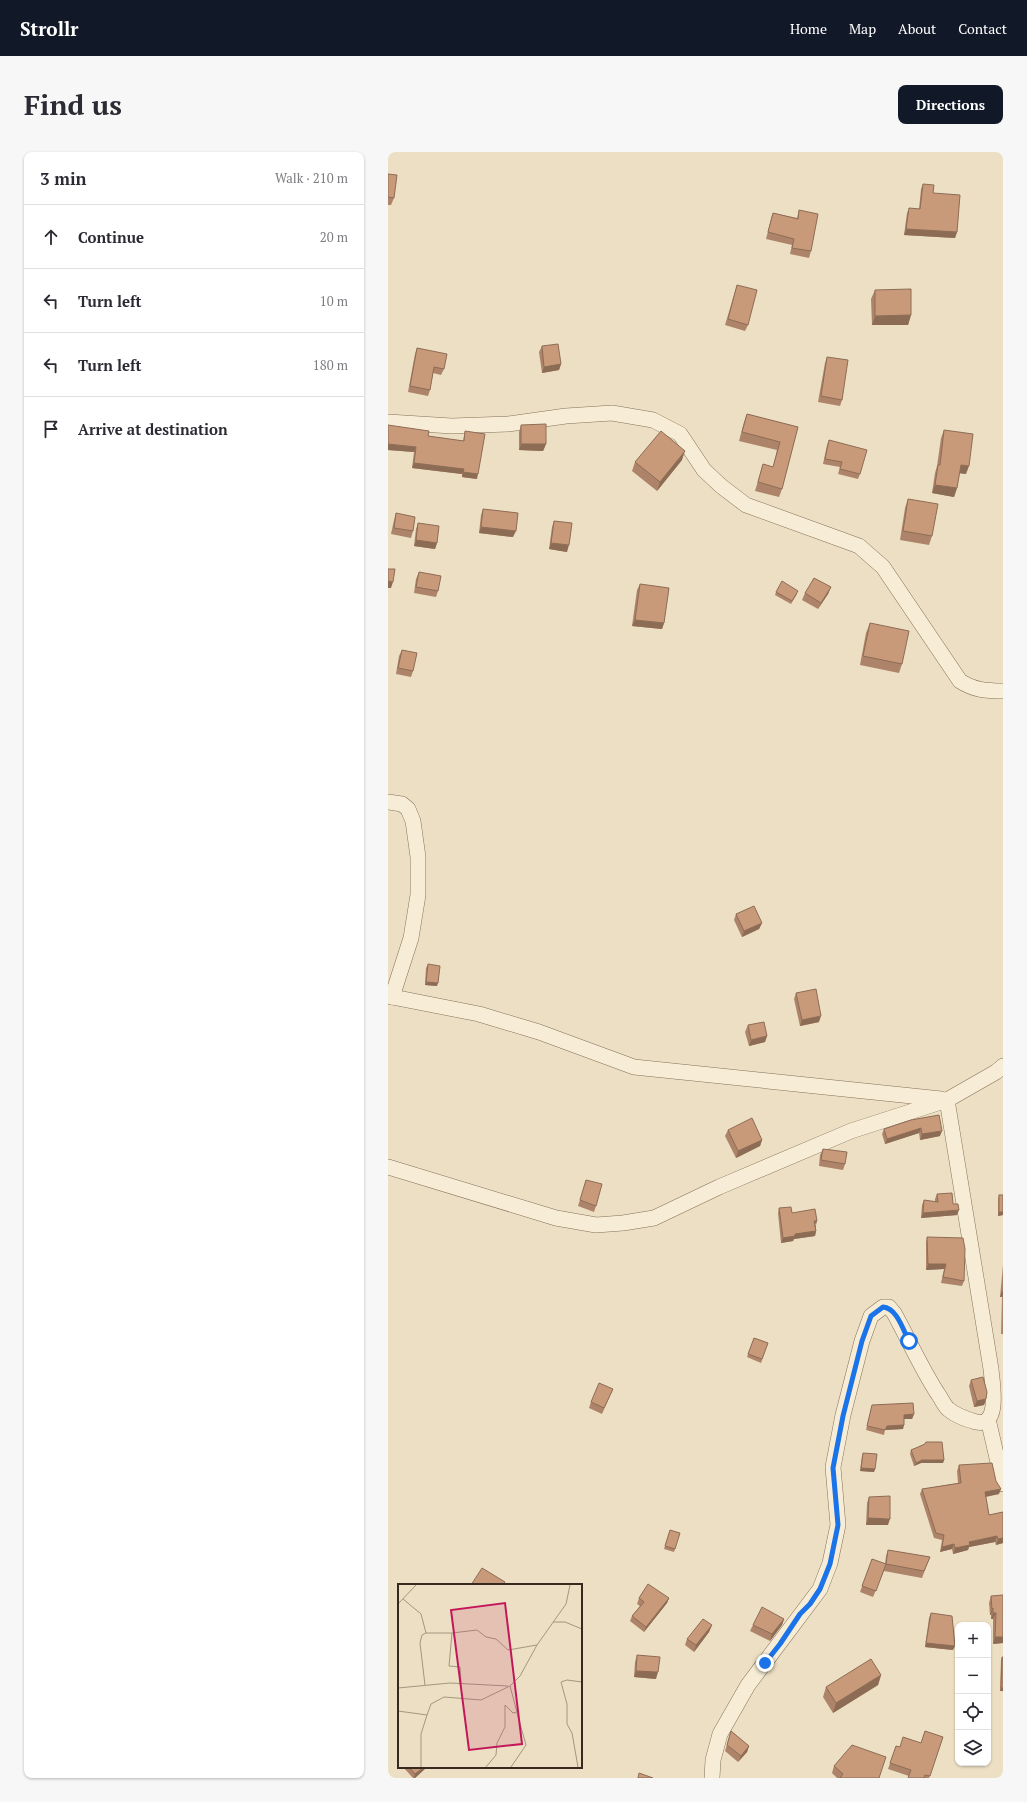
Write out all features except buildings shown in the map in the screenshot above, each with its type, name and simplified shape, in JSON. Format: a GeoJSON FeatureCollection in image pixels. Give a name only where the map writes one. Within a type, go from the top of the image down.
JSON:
{"type":"FeatureCollection","features":[{"type":"Feature","properties":{"kind":"street"},"geometry":{"type":"LineString","coordinates":[[388,422],[452,426],[508,424],[566,416],[612,413],[653,420],[680,434],[704,470],[721,486],[746,505],[859,546],[883,567],[960,681],[972,689],[986,691],[1003,690]]}},
{"type":"Feature","properties":{"kind":"street"},"geometry":{"type":"LineString","coordinates":[[388,802],[402,804],[408,809],[413,821],[418,857],[418,895],[411,938],[390,997],[479,1014],[539,1032],[634,1067],[947,1100]]}},
{"type":"Feature","properties":{"kind":"street"},"geometry":{"type":"LineString","coordinates":[[388,1167],[556,1218],[596,1224],[623,1223],[654,1218],[719,1187],[851,1131],[947,1100],[996,1072],[1003,1066]]}},
{"type":"Feature","properties":{"kind":"street"},"geometry":{"type":"LineString","coordinates":[[712,1778],[713,1760],[720,1734],[748,1685],[820,1589],[830,1564],[838,1525],[833,1468],[843,1416],[862,1341],[871,1316],[883,1307],[889,1307],[894,1312],[926,1376],[948,1409],[963,1418],[979,1422],[988,1419],[992,1412],[994,1402],[991,1369],[947,1100]]}},
{"type":"Feature","properties":{"kind":"street"},"geometry":{"type":"LineString","coordinates":[[988,1419],[1003,1484]]}},
{"type":"Feature","properties":{"kind":"route"},"geometry":{"type":"LineString","coordinates":[[765,1663],[820,1589],[830,1564],[838,1525],[833,1468],[843,1416],[862,1341],[871,1316],[878,1309],[889,1307],[894,1312],[909,1341]]}}]}
